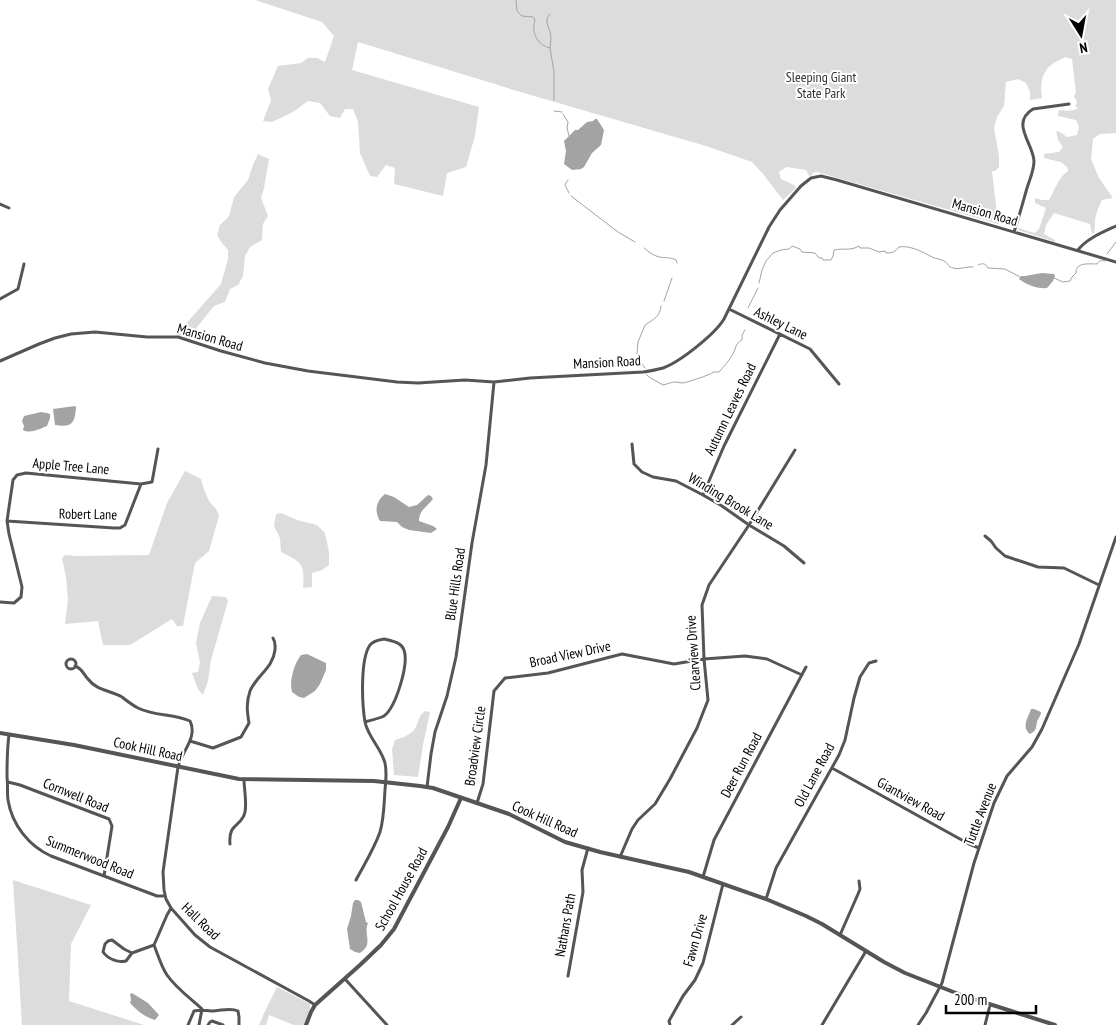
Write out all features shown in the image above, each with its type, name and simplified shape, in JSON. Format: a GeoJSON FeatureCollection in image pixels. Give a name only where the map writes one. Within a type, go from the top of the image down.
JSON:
{"type":"FeatureCollection","features":[{"type":"Feature","properties":{"kind":"street"},"geometry":{"type":"LineString","coordinates":[[1014,232],[1034,163],[1023,126],[1024,119],[1034,109],[1069,104]]}},
{"type":"Feature","properties":{"kind":"street","name":"Mansion Road"},"geometry":{"type":"LineString","coordinates":[[0,361],[55,338],[79,333],[104,332],[147,337],[178,337],[265,364],[387,382],[418,383],[465,380],[494,382],[643,372],[659,369],[676,361],[713,334],[722,323],[776,215],[807,181],[815,177],[824,176],[1116,262]]}},
{"type":"Feature","properties":{"kind":"street"},"geometry":{"type":"LineString","coordinates":[[0,204],[9,208]]}},
{"type":"Feature","properties":{"kind":"street"},"geometry":{"type":"LineString","coordinates":[[1078,250],[1096,236],[1116,226]]}},
{"type":"Feature","properties":{"kind":"street"},"geometry":{"type":"LineString","coordinates":[[0,299],[18,289],[24,264]]}},
{"type":"Feature","properties":{"kind":"street","name":"Ashley Lane"},"geometry":{"type":"LineString","coordinates":[[729,309],[810,349],[839,384]]}},
{"type":"Feature","properties":{"kind":"street","name":"Autumn Leaves Road"},"geometry":{"type":"LineString","coordinates":[[703,495],[724,446],[780,334]]}},
{"type":"Feature","properties":{"kind":"street","name":"Blue Hills Road"},"geometry":{"type":"LineString","coordinates":[[427,787],[434,732],[447,696],[456,657],[471,551],[486,465],[494,382]]}},
{"type":"Feature","properties":{"kind":"street","name":"Winding Brook Lane"},"geometry":{"type":"LineString","coordinates":[[632,444],[634,464],[642,472],[653,477],[676,481],[703,495],[784,546],[804,563]]}},
{"type":"Feature","properties":{"kind":"street","name":"Apple Tree Lane"},"geometry":{"type":"LineString","coordinates":[[0,602],[14,603],[21,597],[22,587],[7,521],[13,480],[18,474],[26,473],[142,484],[152,482],[158,449]]}},
{"type":"Feature","properties":{"kind":"street","name":"Clearview Drive"},"geometry":{"type":"LineString","coordinates":[[620,857],[632,829],[638,820],[655,804],[670,779],[697,728],[708,700],[702,605],[709,585],[795,450]]}},
{"type":"Feature","properties":{"kind":"street","name":"Robert Lane"},"geometry":{"type":"LineString","coordinates":[[7,521],[120,528],[124,525],[142,484]]}},
{"type":"Feature","properties":{"kind":"street"},"geometry":{"type":"LineString","coordinates":[[985,536],[1005,556],[1038,567],[1064,568],[1099,585]]}},
{"type":"Feature","properties":{"kind":"street","name":"Tuttle Avenue"},"geometry":{"type":"LineString","coordinates":[[918,1025],[942,983],[979,848],[994,803],[1004,782],[1034,744],[1042,729],[1079,644],[1116,537]]}},
{"type":"Feature","properties":{"kind":"street"},"geometry":{"type":"LineString","coordinates":[[75,666],[80,668],[97,687],[118,696],[139,709],[190,720],[193,726],[190,741],[213,748],[241,736],[249,723],[246,707],[251,690],[268,668],[274,655],[275,642],[273,638]]}},
{"type":"Feature","properties":{"kind":"street"},"geometry":{"type":"LineString","coordinates":[[356,880],[380,831],[386,782],[384,760],[369,734],[365,722],[363,667],[371,644],[376,640],[394,641],[404,649],[405,657],[404,672],[399,688],[390,709],[385,715],[365,722]]}},
{"type":"Feature","properties":{"kind":"street","name":"Broad View Drive"},"geometry":{"type":"LineString","coordinates":[[494,691],[505,678],[548,673],[622,654],[674,664],[704,659],[745,656],[767,659],[802,675]]}},
{"type":"Feature","properties":{"kind":"street","name":"Old Lane Road"},"geometry":{"type":"LineString","coordinates":[[766,899],[776,868],[839,755],[845,740],[860,677],[869,663],[876,661]]}},
{"type":"Feature","properties":{"kind":"street","name":"Deer Run Road"},"geometry":{"type":"LineString","coordinates":[[703,877],[714,840],[806,667]]}},
{"type":"Feature","properties":{"kind":"street","name":"Broadview Circle"},"geometry":{"type":"LineString","coordinates":[[477,803],[483,784],[494,691]]}},
{"type":"Feature","properties":{"kind":"street","name":"Cook Hill Road"},"geometry":{"type":"LineString","coordinates":[[0,733],[74,745],[226,777],[244,779],[357,780],[427,787],[517,818],[556,838],[620,857],[689,872],[766,899],[806,916],[898,970],[990,1005],[1055,1025]]}},
{"type":"Feature","properties":{"kind":"street","name":"Summerwood Road"},"geometry":{"type":"LineString","coordinates":[[9,735],[7,751],[8,800],[12,814],[27,839],[45,853],[157,896],[165,896]]}},
{"type":"Feature","properties":{"kind":"street","name":"Hall Road"},"geometry":{"type":"LineString","coordinates":[[190,741],[178,767],[162,872],[165,896],[171,908],[195,935],[210,947],[310,1001],[315,1006]]}},
{"type":"Feature","properties":{"kind":"street","name":"Giantview Road"},"geometry":{"type":"LineString","coordinates":[[832,768],[979,848]]}},
{"type":"Feature","properties":{"kind":"street"},"geometry":{"type":"LineString","coordinates":[[230,844],[231,830],[243,818],[245,811],[244,779]]}},
{"type":"Feature","properties":{"kind":"street","name":"Cornwell Road"},"geometry":{"type":"LineString","coordinates":[[8,782],[109,819],[112,826],[104,876]]}},
{"type":"Feature","properties":{"kind":"street","name":"School House Road"},"geometry":{"type":"LineString","coordinates":[[306,1025],[315,1006],[381,945],[396,925],[461,798]]}},
{"type":"Feature","properties":{"kind":"street","name":"Nathans Path"},"geometry":{"type":"LineString","coordinates":[[568,976],[583,892],[582,870],[588,848]]}},
{"type":"Feature","properties":{"kind":"street"},"geometry":{"type":"LineString","coordinates":[[840,935],[858,894],[860,888],[859,881]]}},
{"type":"Feature","properties":{"kind":"street","name":"Fawn Drive"},"geometry":{"type":"LineString","coordinates":[[670,1025],[669,1021],[695,980],[703,963],[723,884]]}},
{"type":"Feature","properties":{"kind":"street"},"geometry":{"type":"LineString","coordinates":[[171,908],[154,945],[166,974],[174,984],[202,1009]]}},
{"type":"Feature","properties":{"kind":"street"},"geometry":{"type":"LineString","coordinates":[[132,954],[112,940],[105,944],[103,952],[107,957],[122,962],[126,961],[132,954],[154,945]]}},
{"type":"Feature","properties":{"kind":"street"},"geometry":{"type":"LineString","coordinates":[[822,1025],[866,951]]}},
{"type":"Feature","properties":{"kind":"street"},"geometry":{"type":"LineString","coordinates":[[345,979],[387,1025]]}},
{"type":"Feature","properties":{"kind":"street"},"geometry":{"type":"LineString","coordinates":[[986,1025],[990,1005]]}},
{"type":"Feature","properties":{"kind":"street"},"geometry":{"type":"LineString","coordinates":[[200,1025],[202,1009]]}},
{"type":"Feature","properties":{"kind":"street"},"geometry":{"type":"LineString","coordinates":[[188,1025],[194,1011],[202,1009],[211,1011],[233,1009],[238,1012],[240,1017],[239,1025]]}},
{"type":"Feature","properties":{"kind":"street"},"geometry":{"type":"LineString","coordinates":[[732,1025],[741,1017]]}},
{"type":"Feature","properties":{"kind":"street"},"geometry":{"type":"LineString","coordinates":[[208,1025],[212,1021],[223,1025]]}},
{"type":"Feature","properties":{"kind":"green space","name":"Sleeping Giant State Park"},"geometry":{"type":"Polygon","coordinates":[[[255,0],[1116,0],[1116,133],[1100,134],[1093,139],[1091,159],[1099,178],[1113,198],[1102,200],[1096,215],[1094,233],[1092,234],[1090,224],[1054,213],[1046,225],[1044,234],[1055,240],[1055,242],[1018,230],[1018,228],[1035,233],[1039,229],[1046,208],[1035,203],[1035,198],[1049,200],[1059,181],[1068,171],[1068,168],[1061,162],[1044,158],[1044,154],[1059,152],[1063,147],[1058,140],[1056,131],[1067,137],[1077,135],[1079,127],[1076,120],[1058,116],[1059,110],[1073,110],[1078,107],[1075,107],[1077,102],[1074,96],[1076,93],[1072,59],[1065,57],[1052,64],[1045,72],[1041,84],[1042,98],[1030,100],[1030,92],[1026,83],[1018,79],[1006,82],[1004,106],[997,117],[994,128],[999,156],[999,167],[992,171],[998,224],[817,172],[809,176],[806,170],[787,167],[779,172],[781,179],[794,185],[796,188],[783,200],[752,162],[706,146],[358,42],[352,70],[479,107],[475,136],[466,167],[447,173],[443,196],[394,184],[395,168],[386,165],[377,177],[370,176],[360,153],[358,122],[353,109],[345,109],[340,118],[330,116],[320,103],[308,101],[293,112],[272,122],[263,121],[271,100],[268,89],[278,66],[301,63],[308,58],[317,58],[325,62],[334,36],[322,22],[255,0]]]}},
{"type":"Feature","properties":{"kind":"green space"},"geometry":{"type":"Polygon","coordinates":[[[258,154],[269,159],[261,198],[268,216],[263,224],[262,240],[250,247],[245,256],[243,276],[238,285],[230,289],[225,302],[214,306],[189,337],[176,335],[221,284],[228,259],[228,250],[217,235],[220,225],[229,216],[234,197],[248,180],[258,154]]]}},
{"type":"Feature","properties":{"kind":"green space"},"geometry":{"type":"Polygon","coordinates":[[[185,471],[201,479],[208,499],[219,516],[209,551],[195,563],[183,626],[177,626],[172,619],[130,645],[103,645],[98,621],[65,624],[68,600],[62,558],[65,555],[149,555],[167,503],[185,471]]]}},
{"type":"Feature","properties":{"kind":"green space"},"geometry":{"type":"Polygon","coordinates":[[[281,513],[297,520],[317,525],[325,533],[329,552],[329,565],[322,570],[312,573],[312,587],[303,588],[301,565],[294,558],[281,552],[280,538],[274,526],[276,514],[281,513]]]}},
{"type":"Feature","properties":{"kind":"green space"},"geometry":{"type":"Polygon","coordinates":[[[212,596],[226,597],[228,601],[203,695],[198,689],[192,673],[198,672],[200,662],[196,643],[200,623],[212,596]]]}},
{"type":"Feature","properties":{"kind":"green space"},"geometry":{"type":"Polygon","coordinates":[[[425,711],[430,712],[418,777],[394,775],[392,749],[395,740],[412,732],[425,711]]]}},
{"type":"Feature","properties":{"kind":"green space"},"geometry":{"type":"Polygon","coordinates":[[[13,880],[91,905],[71,944],[69,1001],[144,1025],[22,1025],[13,880]]]}},
{"type":"Feature","properties":{"kind":"green space"},"geometry":{"type":"Polygon","coordinates":[[[277,987],[310,1004],[305,1025],[294,1025],[269,1015],[266,1025],[259,1025],[277,987]]]}},
{"type":"Feature","properties":{"kind":"shaded area"},"geometry":{"type":"Polygon","coordinates":[[[597,119],[604,130],[601,145],[592,153],[584,167],[572,170],[564,164],[566,151],[564,141],[575,130],[597,119]]]}},
{"type":"Feature","properties":{"kind":"shaded area"},"geometry":{"type":"Polygon","coordinates":[[[1042,273],[1054,274],[1055,276],[1047,288],[1032,286],[1019,279],[1021,276],[1042,273]]]}},
{"type":"Feature","properties":{"kind":"shaded area"},"geometry":{"type":"Polygon","coordinates":[[[75,406],[75,417],[72,423],[65,426],[55,425],[53,409],[75,406]]]}},
{"type":"Feature","properties":{"kind":"shaded area"},"geometry":{"type":"Polygon","coordinates":[[[41,412],[50,414],[47,426],[32,431],[23,430],[22,421],[24,416],[41,412]]]}},
{"type":"Feature","properties":{"kind":"shaded area"},"geometry":{"type":"Polygon","coordinates":[[[385,494],[394,497],[409,507],[417,505],[428,495],[431,496],[433,499],[422,511],[419,521],[437,529],[431,533],[409,530],[397,522],[380,521],[377,514],[377,506],[385,494]]]}},
{"type":"Feature","properties":{"kind":"shaded area"},"geometry":{"type":"Polygon","coordinates":[[[307,654],[326,663],[326,670],[315,691],[304,698],[292,692],[291,683],[298,659],[301,655],[307,654]]]}},
{"type":"Feature","properties":{"kind":"shaded area"},"geometry":{"type":"Polygon","coordinates":[[[1031,709],[1041,712],[1041,715],[1035,729],[1030,734],[1027,731],[1026,725],[1031,709]]]}},
{"type":"Feature","properties":{"kind":"shaded area"},"geometry":{"type":"Polygon","coordinates":[[[355,900],[361,902],[366,922],[368,923],[366,946],[360,953],[350,949],[347,929],[355,900]]]}},
{"type":"Feature","properties":{"kind":"shaded area"},"geometry":{"type":"Polygon","coordinates":[[[132,993],[148,1003],[159,1015],[155,1020],[135,1009],[130,1003],[130,994],[132,993]]]}},
{"type":"Feature","properties":{"kind":"waterway"},"geometry":{"type":"LineString","coordinates":[[516,0],[517,11],[522,16],[533,17],[535,20],[534,29],[538,41],[550,48]]}},
{"type":"Feature","properties":{"kind":"waterway"},"geometry":{"type":"LineString","coordinates":[[550,14],[547,18],[547,23],[551,38],[554,100]]}},
{"type":"Feature","properties":{"kind":"waterway"},"geometry":{"type":"LineString","coordinates":[[554,111],[562,112]]}},
{"type":"Feature","properties":{"kind":"waterway"},"geometry":{"type":"LineString","coordinates":[[563,114],[568,122],[569,136]]}},
{"type":"Feature","properties":{"kind":"waterway"},"geometry":{"type":"LineString","coordinates":[[568,180],[565,185],[569,193]]}},
{"type":"Feature","properties":{"kind":"waterway"},"geometry":{"type":"LineString","coordinates":[[571,196],[618,232],[635,242]]}},
{"type":"Feature","properties":{"kind":"waterway"},"geometry":{"type":"LineString","coordinates":[[1107,254],[1116,242]]}},
{"type":"Feature","properties":{"kind":"waterway"},"geometry":{"type":"LineString","coordinates":[[759,283],[766,261],[773,253],[789,249],[792,246],[800,249],[802,252],[815,253],[823,260],[831,260],[834,250],[859,246],[860,248],[869,248],[879,252],[885,251],[886,253],[894,252],[899,247],[908,247],[943,260],[951,267],[958,269],[973,267]]}},
{"type":"Feature","properties":{"kind":"waterway"},"geometry":{"type":"LineString","coordinates":[[644,248],[659,257],[674,259],[677,263]]}},
{"type":"Feature","properties":{"kind":"waterway"},"geometry":{"type":"LineString","coordinates":[[1054,278],[1063,282],[1070,281],[1080,265],[1097,264],[1100,261],[1105,261]]}},
{"type":"Feature","properties":{"kind":"waterway"},"geometry":{"type":"LineString","coordinates":[[978,265],[984,264],[988,268],[1005,269],[1020,277]]}},
{"type":"Feature","properties":{"kind":"waterway"},"geometry":{"type":"LineString","coordinates":[[664,301],[672,278]]}},
{"type":"Feature","properties":{"kind":"waterway"},"geometry":{"type":"LineString","coordinates":[[748,308],[758,288]]}},
{"type":"Feature","properties":{"kind":"waterway"},"geometry":{"type":"LineString","coordinates":[[637,354],[638,342],[645,325],[658,315],[661,306]]}},
{"type":"Feature","properties":{"kind":"waterway"},"geometry":{"type":"LineString","coordinates":[[646,374],[663,385],[674,382],[683,383],[719,372],[742,340],[745,330]]}},
{"type":"Feature","properties":{"kind":"waterway"},"geometry":{"type":"LineString","coordinates":[[639,360],[645,368]]}}]}
